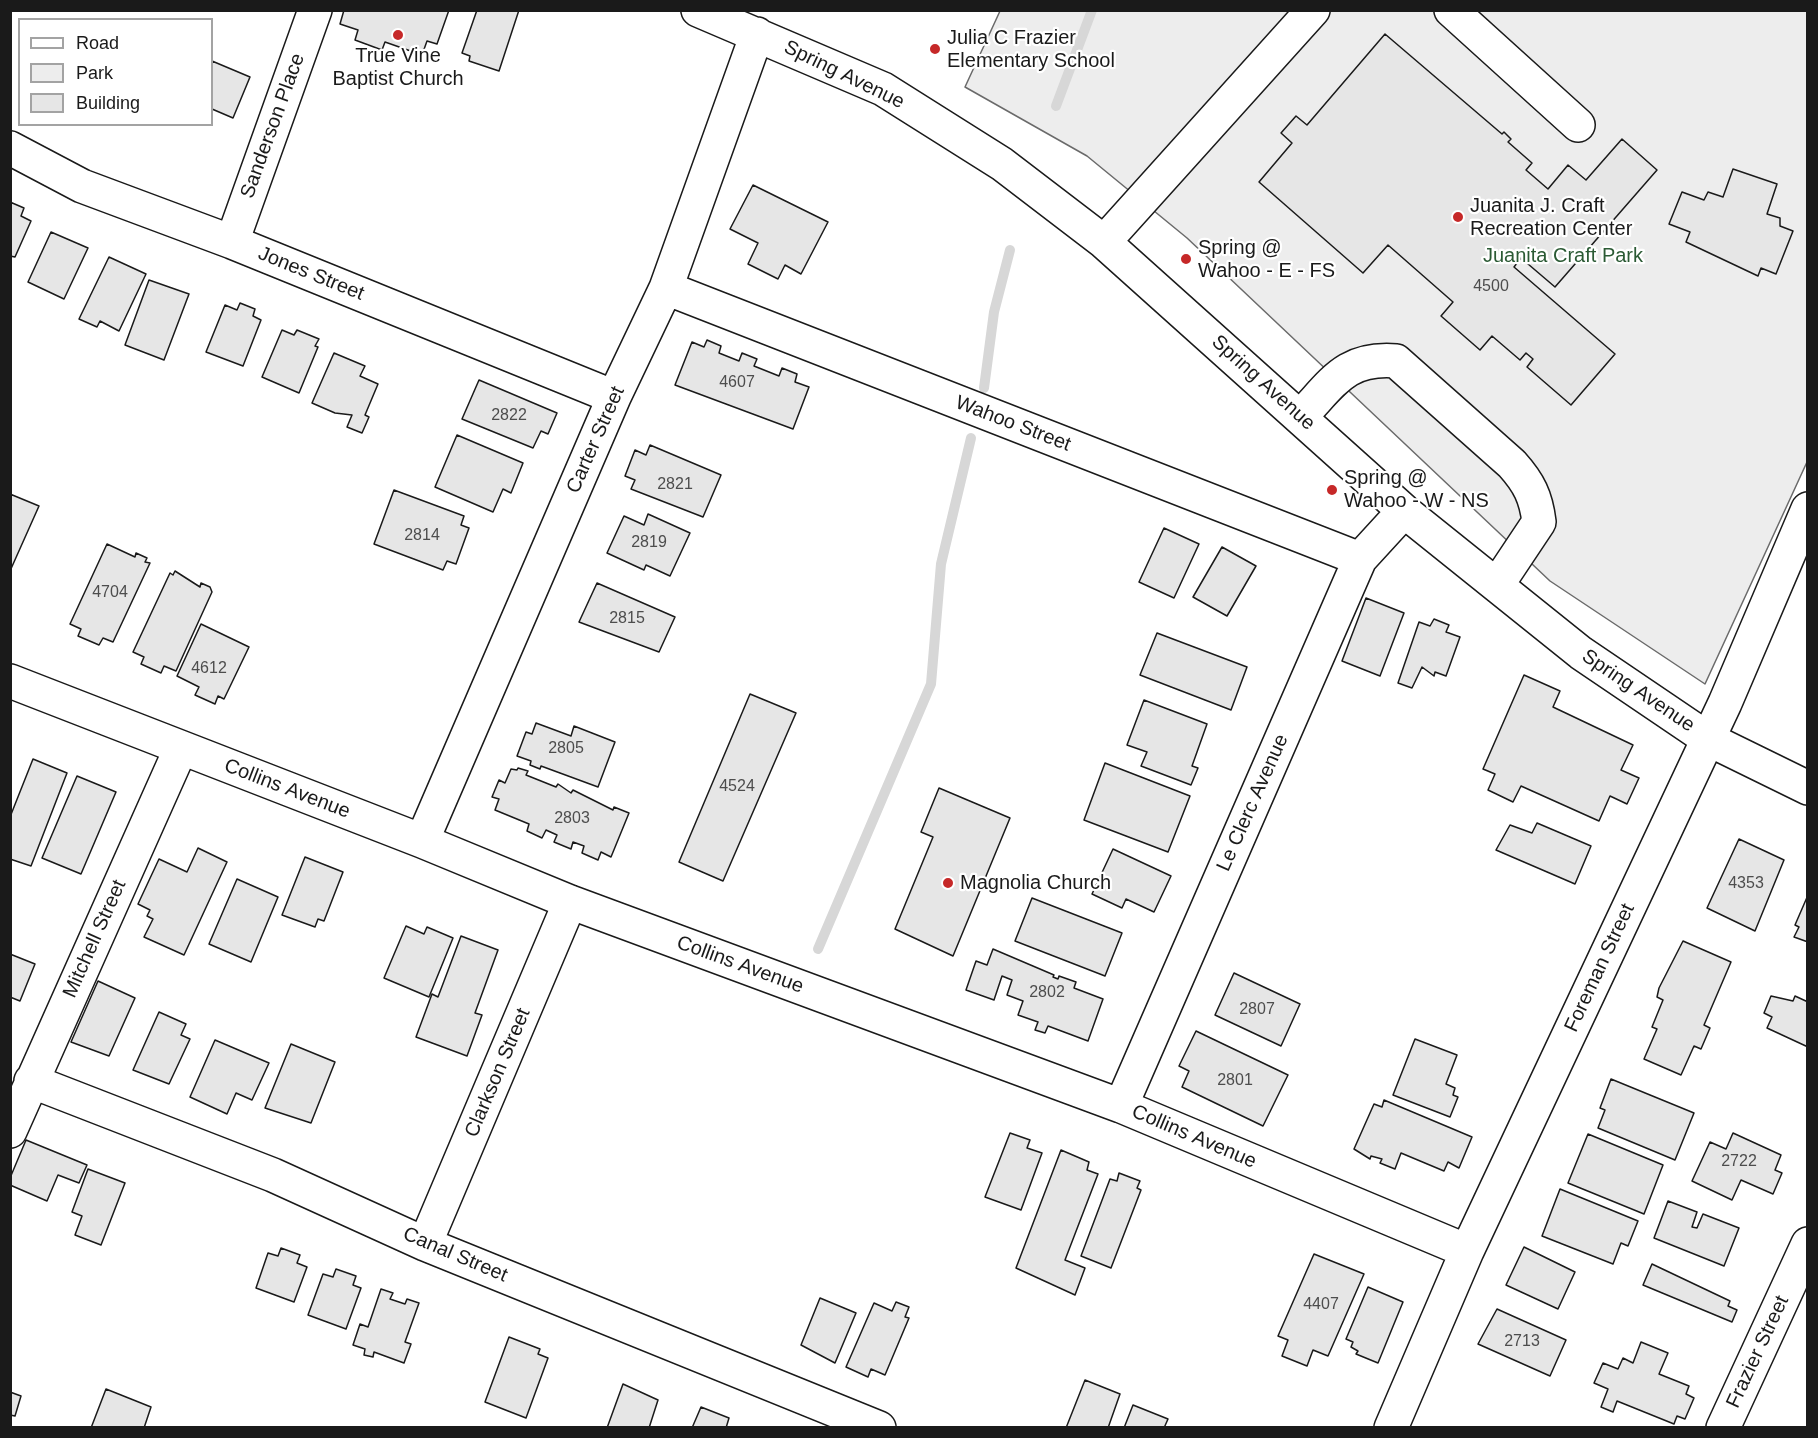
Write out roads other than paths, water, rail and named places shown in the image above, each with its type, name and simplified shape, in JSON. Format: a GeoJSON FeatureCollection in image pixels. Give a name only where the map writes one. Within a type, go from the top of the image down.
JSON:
{"type":"FeatureCollection","features":[{"type":"Feature","properties":{"kind":"street","name":"Sanderson Place"},"geometry":{"type":"LineString","coordinates":[[232,242],[315,10]]}},
{"type":"Feature","properties":{"kind":"street","name":"Spring Avenue"},"geometry":{"type":"LineString","coordinates":[[698,10],[883,89],[1002,164],[1104,242],[1301,416],[1404,511],[1581,653],[1708,739],[1808,788]]}},
{"type":"Feature","properties":{"kind":"street"},"geometry":{"type":"LineString","coordinates":[[1104,242],[1313,10]]}},
{"type":"Feature","properties":{"kind":"street"},"geometry":{"type":"LineString","coordinates":[[1451,10],[1578,125]]}},
{"type":"Feature","properties":{"kind":"street","name":"Carter Street"},"geometry":{"type":"LineString","coordinates":[[422,841],[614,397],[666,288],[757,34]]}},
{"type":"Feature","properties":{"kind":"street","name":"Jones Street"},"geometry":{"type":"LineString","coordinates":[[10,148],[82,186],[232,242],[614,397]]}},
{"type":"Feature","properties":{"kind":"street","name":"Wahoo Street"},"geometry":{"type":"LineString","coordinates":[[666,288],[1360,559]]}},
{"type":"Feature","properties":{"kind":"street"},"geometry":{"type":"LineString","coordinates":[[1301,416],[1347,369],[1373,359],[1396,361],[1512,464],[1528,481],[1536,500],[1539,522],[1497,585]]}},
{"type":"Feature","properties":{"kind":"street","name":"Foreman Street"},"geometry":{"type":"LineString","coordinates":[[1391,1428],[1467,1251],[1708,739],[1808,509]]}},
{"type":"Feature","properties":{"kind":"street","name":"Le Clerc Avenue"},"geometry":{"type":"LineString","coordinates":[[1121,1106],[1360,559],[1404,511]]}},
{"type":"Feature","properties":{"kind":"street","name":"Collins Avenue"},"geometry":{"type":"LineString","coordinates":[[10,681],[422,841],[570,902],[1121,1106],[1467,1251]]}},
{"type":"Feature","properties":{"kind":"street","name":"Mitchell Street"},"geometry":{"type":"LineString","coordinates":[[10,1131],[181,747]]}},
{"type":"Feature","properties":{"kind":"street","name":"Clarkson Street"},"geometry":{"type":"LineString","coordinates":[[425,1244],[570,902]]}},
{"type":"Feature","properties":{"kind":"street","name":"Canal Street"},"geometry":{"type":"LineString","coordinates":[[32,1081],[273,1175],[425,1244],[879,1428]]}},
{"type":"Feature","properties":{"kind":"street","name":"Frazier Street"},"geometry":{"type":"LineString","coordinates":[[1724,1428],[1808,1244]]}},
{"type":"Feature","properties":{"kind":"waterway"},"geometry":{"type":"LineString","coordinates":[[1056,106],[1092,10]]}},
{"type":"Feature","properties":{"kind":"waterway"},"geometry":{"type":"LineString","coordinates":[[984,388],[994,312],[1010,250]]}},
{"type":"Feature","properties":{"kind":"waterway"},"geometry":{"type":"LineString","coordinates":[[818,949],[931,684],[941,564],[971,438]]}},
{"type":"Feature","properties":{"kind":"place","name":"True Vine Baptist Church"},"geometry":{"type":"Point","coordinates":[398,35]}},
{"type":"Feature","properties":{"kind":"place","name":"Julia C Frazier Elementary School"},"geometry":{"type":"Point","coordinates":[935,49]}},
{"type":"Feature","properties":{"kind":"place","name":"Juanita J. Craft Recreation Center"},"geometry":{"type":"Point","coordinates":[1458,217]}},
{"type":"Feature","properties":{"kind":"place","name":"Spring @ Wahoo - E - FS"},"geometry":{"type":"Point","coordinates":[1186,259]}},
{"type":"Feature","properties":{"kind":"place","name":"Spring @ Wahoo - W - NS"},"geometry":{"type":"Point","coordinates":[1332,490]}},
{"type":"Feature","properties":{"kind":"place","name":"Magnolia Church"},"geometry":{"type":"Point","coordinates":[948,883]}},
{"type":"Feature","properties":{"kind":"park label","name":"Juanita Craft Park"},"geometry":{"type":"Point","coordinates":[1563,256]}}]}
